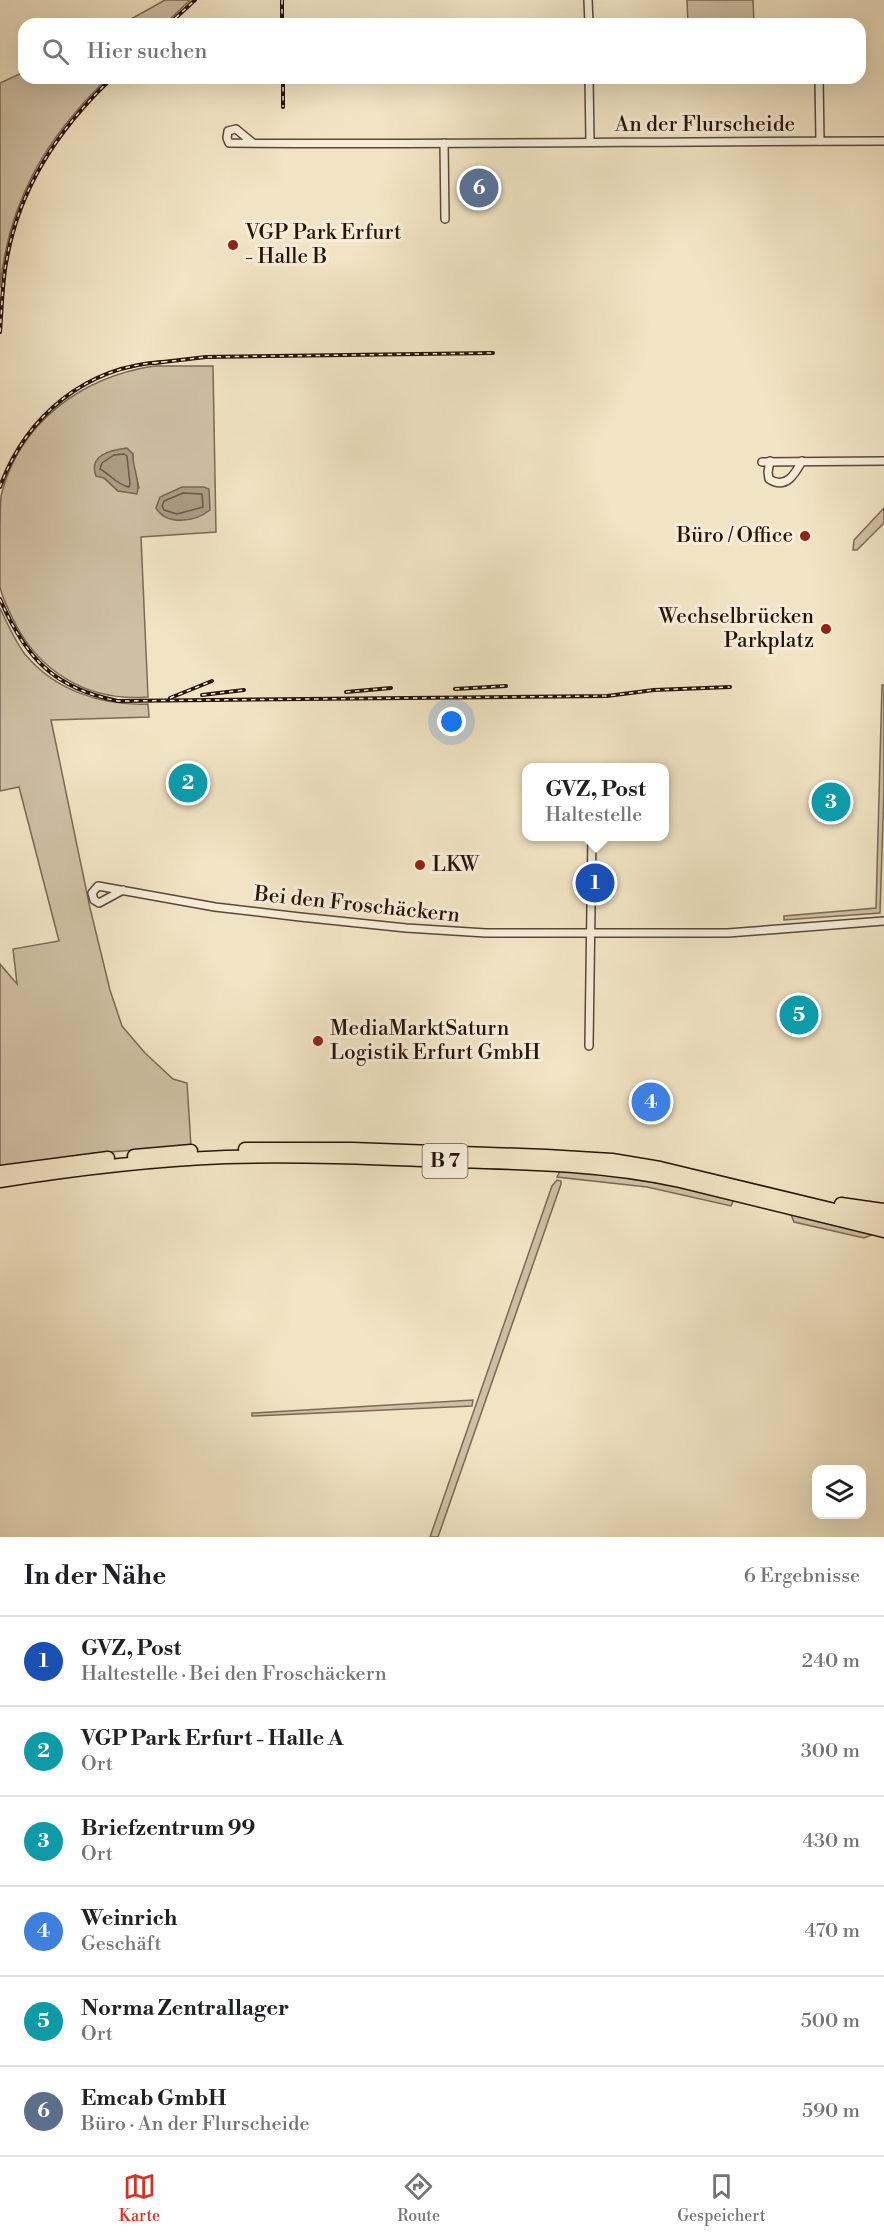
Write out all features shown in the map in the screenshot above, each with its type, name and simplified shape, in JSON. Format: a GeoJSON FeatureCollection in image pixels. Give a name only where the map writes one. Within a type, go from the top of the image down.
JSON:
{"type":"FeatureCollection","features":[{"type":"Feature","properties":{"kind":"highway","name":"B 7"},"geometry":{"type":"LineString","coordinates":[[0,1172],[158,1153],[287,1148],[363,1149],[612,1160],[660,1168],[884,1222]]}},
{"type":"Feature","properties":{"kind":"highway","name":"B 7"},"geometry":{"type":"LineString","coordinates":[[0,1181],[114,1166],[236,1157],[341,1157],[584,1166],[616,1169],[669,1179],[884,1231]]}},
{"type":"Feature","properties":{"kind":"highway","name":"B 7"},"geometry":{"type":"LineString","coordinates":[[771,1195],[884,1210]]}},
{"type":"Feature","properties":{"kind":"street"},"geometry":{"type":"LineString","coordinates":[[588,0],[589,18]]}},
{"type":"Feature","properties":{"kind":"street","name":"An der Flurscheide"},"geometry":{"type":"LineString","coordinates":[[589,84],[590,141]]}},
{"type":"Feature","properties":{"kind":"street","name":"An der Flurscheide"},"geometry":{"type":"LineString","coordinates":[[819,84],[820,141]]}},
{"type":"Feature","properties":{"kind":"street","name":"An der Flurscheide"},"geometry":{"type":"LineString","coordinates":[[253,143],[884,141]]}},
{"type":"Feature","properties":{"kind":"street"},"geometry":{"type":"LineString","coordinates":[[444,143],[445,219]]}},
{"type":"Feature","properties":{"kind":"street"},"geometry":{"type":"LineString","coordinates":[[802,461],[795,475],[786,482],[780,483],[769,479],[766,461],[884,460]]}},
{"type":"Feature","properties":{"kind":"street"},"geometry":{"type":"LineString","coordinates":[[589,1046],[592,841]]}},
{"type":"Feature","properties":{"kind":"street","name":"Bei den Froschäckern"},"geometry":{"type":"LineString","coordinates":[[123,891],[215,907],[387,926],[484,933],[728,933],[884,921]]}},
{"type":"Feature","properties":{"kind":"shaded area"},"geometry":{"type":"Polygon","coordinates":[[[165,0],[190,0],[171,18],[133,18],[165,0]]]}},
{"type":"Feature","properties":{"kind":"shaded area"},"geometry":{"type":"Polygon","coordinates":[[[687,0],[753,0],[754,18],[688,18],[687,0]]]}},
{"type":"Feature","properties":{"kind":"shaded area"},"geometry":{"type":"Polygon","coordinates":[[[18,75],[18,84],[102,84],[66,124],[49,148],[21,199],[4,257],[0,288],[0,83],[18,75]]]}},
{"type":"Feature","properties":{"kind":"shaded area"},"geometry":{"type":"Polygon","coordinates":[[[154,366],[213,366],[216,532],[141,537],[148,697],[105,694],[66,679],[35,653],[12,617],[0,587],[1,496],[22,446],[38,425],[57,407],[79,392],[127,372],[154,366]],[[133,454],[104,478],[118,491],[139,488],[133,454]]]}},
{"type":"Feature","properties":{"kind":"shaded area"},"geometry":{"type":"Polygon","coordinates":[[[884,508],[884,523],[857,550],[853,550],[854,540],[884,508]]]}},
{"type":"Feature","properties":{"kind":"shaded area"},"geometry":{"type":"Polygon","coordinates":[[[0,608],[24,653],[49,677],[64,686],[96,698],[130,704],[148,704],[149,717],[51,720],[90,908],[110,990],[122,1026],[145,1053],[173,1079],[187,1083],[191,1146],[95,1153],[0,1167],[0,964],[17,984],[13,949],[59,941],[19,787],[0,791],[0,608]]]}},
{"type":"Feature","properties":{"kind":"shaded area"},"geometry":{"type":"Polygon","coordinates":[[[882,685],[884,685],[884,790],[880,913],[784,920],[784,916],[876,908],[882,685]]]}},
{"type":"Feature","properties":{"kind":"shaded area"},"geometry":{"type":"Polygon","coordinates":[[[561,1169],[637,1177],[734,1199],[731,1206],[647,1187],[557,1177],[561,1169]]]}},
{"type":"Feature","properties":{"kind":"shaded area"},"geometry":{"type":"Polygon","coordinates":[[[557,1180],[561,1181],[561,1184],[438,1537],[430,1537],[552,1186],[557,1180]]]}},
{"type":"Feature","properties":{"kind":"shaded area"},"geometry":{"type":"Polygon","coordinates":[[[790,1212],[877,1233],[864,1238],[794,1222],[790,1212]]]}},
{"type":"Feature","properties":{"kind":"shaded area"},"geometry":{"type":"Polygon","coordinates":[[[473,1400],[472,1406],[252,1416],[252,1413],[473,1400]]]}},
{"type":"Feature","properties":{"kind":"water"},"geometry":{"type":"Polygon","coordinates":[[[127,448],[133,454],[138,485],[137,494],[118,491],[104,478],[96,476],[94,469],[95,463],[102,455],[127,448]]]}},
{"type":"Feature","properties":{"kind":"water"},"geometry":{"type":"Polygon","coordinates":[[[182,487],[209,489],[210,510],[197,517],[182,520],[167,518],[161,514],[156,508],[160,497],[182,487]]]}},
{"type":"Feature","properties":{"kind":"railway"},"geometry":{"type":"LineString","coordinates":[[176,18],[195,0]]}},
{"type":"Feature","properties":{"kind":"railway"},"geometry":{"type":"LineString","coordinates":[[282,0],[282,18]]}},
{"type":"Feature","properties":{"kind":"railway"},"geometry":{"type":"LineString","coordinates":[[0,332],[5,267],[13,232],[32,182],[59,138],[106,84]]}},
{"type":"Feature","properties":{"kind":"railway"},"geometry":{"type":"LineString","coordinates":[[283,84],[283,107]]}},
{"type":"Feature","properties":{"kind":"railway"},"geometry":{"type":"LineString","coordinates":[[154,363],[206,357],[493,353]]}},
{"type":"Feature","properties":{"kind":"railway"},"geometry":{"type":"LineString","coordinates":[[0,487],[11,461],[26,438],[62,399],[109,373],[163,362]]}},
{"type":"Feature","properties":{"kind":"railway"},"geometry":{"type":"LineString","coordinates":[[0,599],[20,638],[44,667],[59,679],[76,688],[118,701],[607,696],[654,690],[730,687]]}},
{"type":"Feature","properties":{"kind":"railway"},"geometry":{"type":"LineString","coordinates":[[170,698],[212,681]]}},
{"type":"Feature","properties":{"kind":"railway"},"geometry":{"type":"LineString","coordinates":[[455,689],[506,686]]}},
{"type":"Feature","properties":{"kind":"railway"},"geometry":{"type":"LineString","coordinates":[[346,692],[391,688]]}},
{"type":"Feature","properties":{"kind":"railway"},"geometry":{"type":"LineString","coordinates":[[202,695],[244,690]]}},
{"type":"Feature","properties":{"kind":"place","name":"Emcab GmbH"},"geometry":{"type":"Point","coordinates":[479,188]}},
{"type":"Feature","properties":{"kind":"place","name":"VGP Park Erfurt - Halle B"},"geometry":{"type":"Point","coordinates":[233,245]}},
{"type":"Feature","properties":{"kind":"place","name":"Büro / Office"},"geometry":{"type":"Point","coordinates":[805,536]}},
{"type":"Feature","properties":{"kind":"place","name":"Wechselbrücken Parkplatz"},"geometry":{"type":"Point","coordinates":[826,629]}},
{"type":"Feature","properties":{"kind":"place","name":"VGP Park Erfurt - Halle A"},"geometry":{"type":"Point","coordinates":[188,783]}},
{"type":"Feature","properties":{"kind":"place","name":"Briefzentrum 99"},"geometry":{"type":"Point","coordinates":[831,802]}},
{"type":"Feature","properties":{"kind":"place","name":"LKW"},"geometry":{"type":"Point","coordinates":[420,865]}},
{"type":"Feature","properties":{"kind":"place","name":"GVZ, Post"},"geometry":{"type":"Point","coordinates":[595,883]}},
{"type":"Feature","properties":{"kind":"place","name":"Norma Zentrallager"},"geometry":{"type":"Point","coordinates":[799,1015]}},
{"type":"Feature","properties":{"kind":"place","name":"MediaMarktSaturn Logistik Erfurt GmbH"},"geometry":{"type":"Point","coordinates":[318,1041]}},
{"type":"Feature","properties":{"kind":"place","name":"Weinrich"},"geometry":{"type":"Point","coordinates":[651,1102]}}]}
